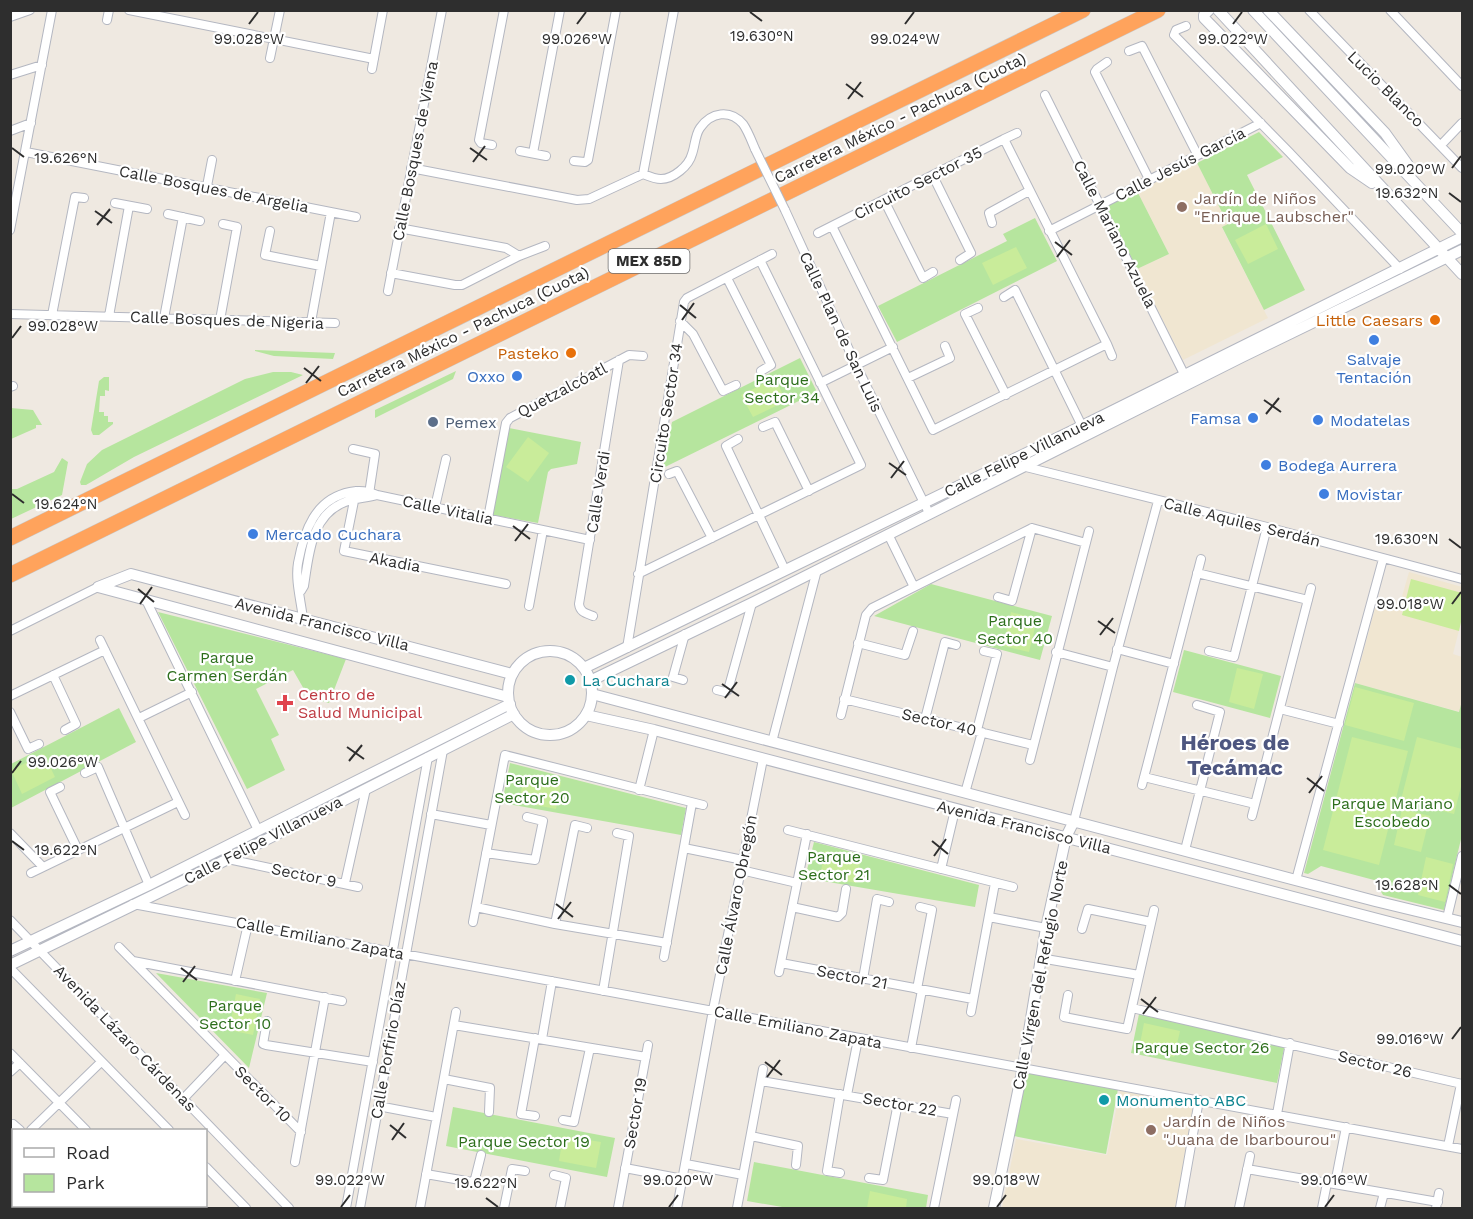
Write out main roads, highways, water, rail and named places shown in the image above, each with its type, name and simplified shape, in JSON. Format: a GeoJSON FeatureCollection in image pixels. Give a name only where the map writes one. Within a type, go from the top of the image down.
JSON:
{"type":"FeatureCollection","features":[{"type":"Feature","properties":{"kind":"highway","name":"Carretera México - Pachuca (Cuota)"},"geometry":{"type":"LineString","coordinates":[[10,538],[1083,10]]}},
{"type":"Feature","properties":{"kind":"highway","name":"Carretera México - Pachuca (Cuota)"},"geometry":{"type":"LineString","coordinates":[[10,575],[1158,10]]}},
{"type":"Feature","properties":{"kind":"main road"},"geometry":{"type":"LineString","coordinates":[[1209,10],[1204,18],[1350,168],[1389,195]]}},
{"type":"Feature","properties":{"kind":"main road"},"geometry":{"type":"LineString","coordinates":[[1253,10],[1429,195],[1462,235]]}},
{"type":"Feature","properties":{"kind":"main road"},"geometry":{"type":"LineString","coordinates":[[1268,10],[1385,133],[1429,195]]}},
{"type":"Feature","properties":{"kind":"main road"},"geometry":{"type":"LineString","coordinates":[[1221,13],[1462,274]]}},
{"type":"Feature","properties":{"kind":"main road","name":"Calle Felipe Villanueva"},"geometry":{"type":"LineString","coordinates":[[590,681],[888,534],[926,508],[1443,254],[1462,235]]}},
{"type":"Feature","properties":{"kind":"main road","name":"Calle Felipe Villanueva"},"geometry":{"type":"LineString","coordinates":[[584,668],[785,570],[1022,466],[1072,436],[1082,426],[1400,269],[1462,250]]}},
{"type":"Feature","properties":{"kind":"main road","name":"Avenida Francisco Villa"},"geometry":{"type":"LineString","coordinates":[[511,705],[98,587],[131,574],[512,674]]}},
{"type":"Feature","properties":{"kind":"main road"},"geometry":{"type":"LineString","coordinates":[[547,651],[568,655],[584,668],[590,681],[592,694],[586,715],[576,726],[564,732],[550,735],[530,729],[511,705],[508,689],[512,674],[526,658],[547,651]]}},
{"type":"Feature","properties":{"kind":"main road","name":"Avenida Francisco Villa"},"geometry":{"type":"LineString","coordinates":[[592,694],[1462,922]]}},
{"type":"Feature","properties":{"kind":"main road","name":"Calle Felipe Villanueva"},"geometry":{"type":"LineString","coordinates":[[10,967],[443,750],[511,705]]}},
{"type":"Feature","properties":{"kind":"main road","name":"Calle Felipe Villanueva"},"geometry":{"type":"LineString","coordinates":[[10,951],[149,885],[511,705]]}},
{"type":"Feature","properties":{"kind":"main road","name":"Avenida Francisco Villa"},"geometry":{"type":"LineString","coordinates":[[586,715],[654,730],[1462,941]]}},
{"type":"Feature","properties":{"kind":"main road","name":"Calle Virgen del Refugio Norte"},"geometry":{"type":"LineString","coordinates":[[994,1209],[1023,1067],[1040,957],[1066,837],[1074,822]]}},
{"type":"Feature","properties":{"kind":"place","name":"Jardín de Niños \"Enrique Laubscher\""},"geometry":{"type":"Point","coordinates":[1182,207]}},
{"type":"Feature","properties":{"kind":"place","name":"Little Caesars"},"geometry":{"type":"Point","coordinates":[1435,320]}},
{"type":"Feature","properties":{"kind":"place","name":"Salvaje Tentación"},"geometry":{"type":"Point","coordinates":[1374,340]}},
{"type":"Feature","properties":{"kind":"place","name":"Pasteko"},"geometry":{"type":"Point","coordinates":[571,353]}},
{"type":"Feature","properties":{"kind":"place","name":"Oxxo"},"geometry":{"type":"Point","coordinates":[517,376]}},
{"type":"Feature","properties":{"kind":"place","name":"Famsa"},"geometry":{"type":"Point","coordinates":[1253,418]}},
{"type":"Feature","properties":{"kind":"place","name":"Modatelas"},"geometry":{"type":"Point","coordinates":[1318,420]}},
{"type":"Feature","properties":{"kind":"place","name":"Pemex"},"geometry":{"type":"Point","coordinates":[433,422]}},
{"type":"Feature","properties":{"kind":"place","name":"Bodega Aurrera"},"geometry":{"type":"Point","coordinates":[1266,465]}},
{"type":"Feature","properties":{"kind":"place","name":"Movistar"},"geometry":{"type":"Point","coordinates":[1324,494]}},
{"type":"Feature","properties":{"kind":"place","name":"Mercado Cuchara"},"geometry":{"type":"Point","coordinates":[253,534]}},
{"type":"Feature","properties":{"kind":"place","name":"La Cuchara"},"geometry":{"type":"Point","coordinates":[570,680]}},
{"type":"Feature","properties":{"kind":"place","name":"Centro de Salud Municipal"},"geometry":{"type":"Point","coordinates":[285,703]}},
{"type":"Feature","properties":{"kind":"place","name":"Monumento ABC"},"geometry":{"type":"Point","coordinates":[1104,1100]}},
{"type":"Feature","properties":{"kind":"place","name":"Jardín de Niños \"Juana de Ibarbourou\""},"geometry":{"type":"Point","coordinates":[1151,1130]}},
{"type":"Feature","properties":{"kind":"district","name":"Héroes de Tecámac"},"geometry":{"type":"Point","coordinates":[1235,754]}},
{"type":"Feature","properties":{"kind":"park label","name":"Parque Sector 34"},"geometry":{"type":"Point","coordinates":[782,388]}},
{"type":"Feature","properties":{"kind":"park label","name":"Parque Sector 40"},"geometry":{"type":"Point","coordinates":[1015,629]}},
{"type":"Feature","properties":{"kind":"park label","name":"Parque Carmen Serdán"},"geometry":{"type":"Point","coordinates":[227,666]}},
{"type":"Feature","properties":{"kind":"park label","name":"Parque Sector 20"},"geometry":{"type":"Point","coordinates":[532,788]}},
{"type":"Feature","properties":{"kind":"park label","name":"Parque Mariano Escobedo"},"geometry":{"type":"Point","coordinates":[1392,812]}},
{"type":"Feature","properties":{"kind":"park label","name":"Parque Sector 21"},"geometry":{"type":"Point","coordinates":[834,865]}},
{"type":"Feature","properties":{"kind":"park label","name":"Parque Sector 10"},"geometry":{"type":"Point","coordinates":[235,1014]}},
{"type":"Feature","properties":{"kind":"park label","name":"Parque Sector 26"},"geometry":{"type":"Point","coordinates":[1202,1047]}},
{"type":"Feature","properties":{"kind":"park label","name":"Parque Sector 19"},"geometry":{"type":"Point","coordinates":[524,1141]}}]}
